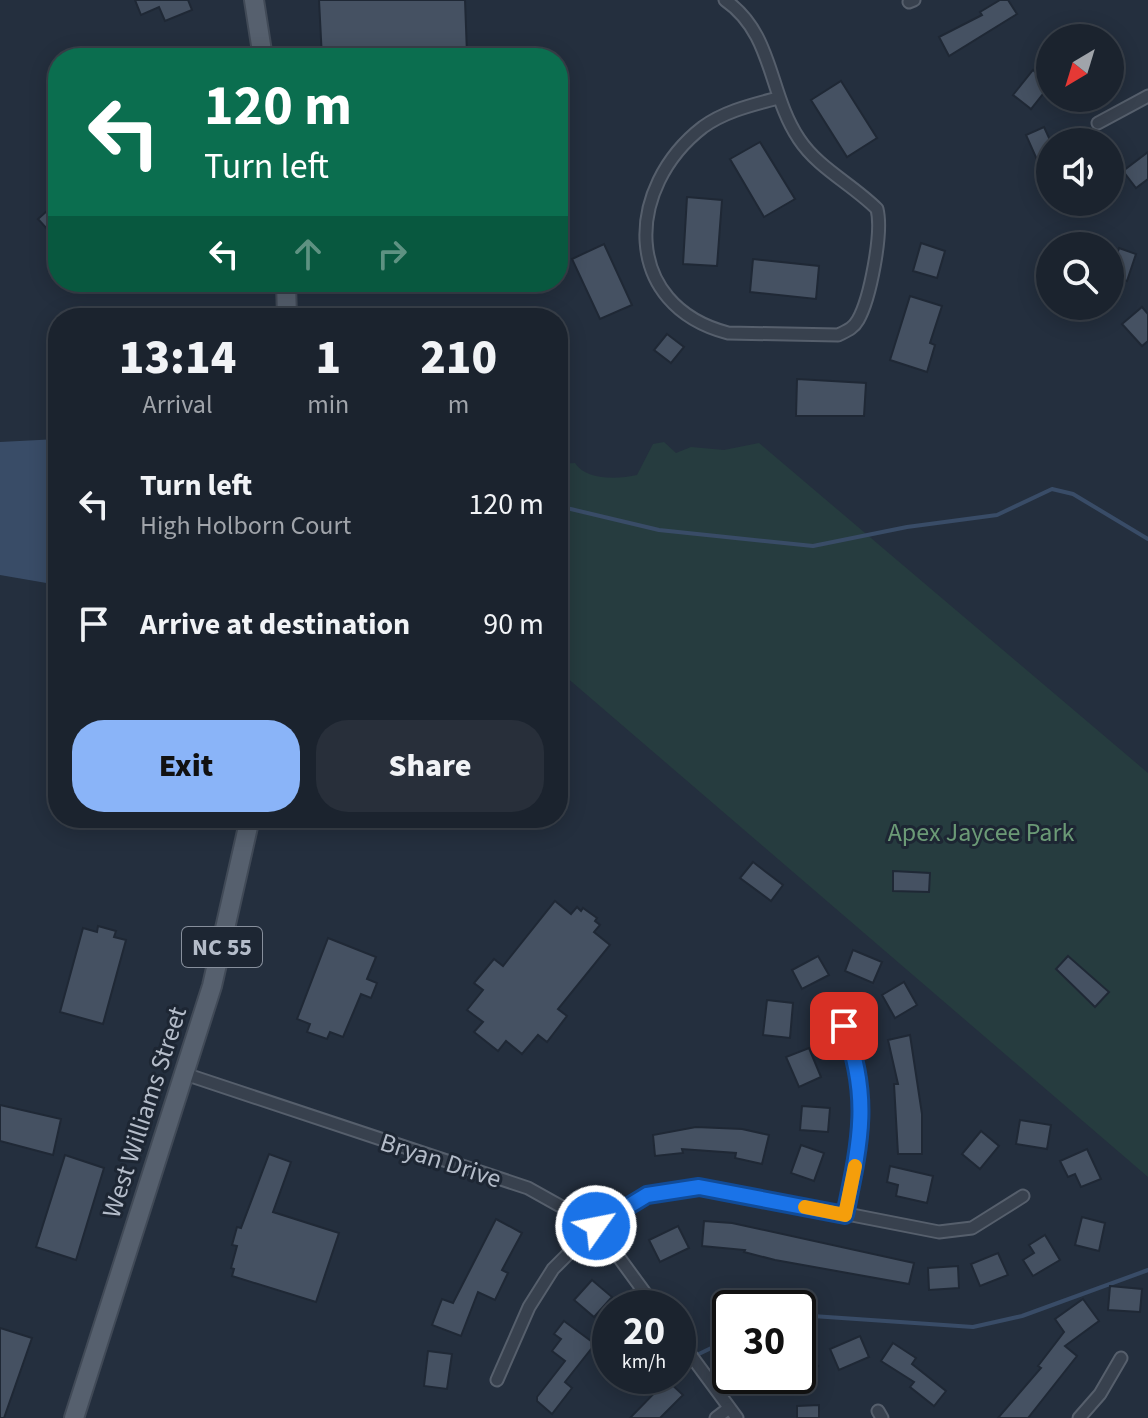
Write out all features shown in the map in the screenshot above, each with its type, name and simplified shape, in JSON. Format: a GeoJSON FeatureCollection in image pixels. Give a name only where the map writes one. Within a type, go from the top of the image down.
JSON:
{"type":"FeatureCollection","features":[{"type":"Feature","properties":{"kind":"main road"},"geometry":{"type":"LineString","coordinates":[[254,0],[261,48]]}},
{"type":"Feature","properties":{"kind":"main road","name":"West Williams Street"},"geometry":{"type":"LineString","coordinates":[[74,1418],[185,1074],[223,943],[248,828]]}},
{"type":"Feature","properties":{"kind":"street"},"geometry":{"type":"LineString","coordinates":[[725,0],[754,28],[768,58],[778,98],[807,150],[877,209],[880,221],[862,311],[851,329],[838,335],[728,333],[711,328],[669,300],[648,263],[645,231],[649,203],[672,161],[701,129],[715,120],[778,98]]}},
{"type":"Feature","properties":{"kind":"street"},"geometry":{"type":"LineString","coordinates":[[1098,123],[1148,96]]}},
{"type":"Feature","properties":{"kind":"street"},"geometry":{"type":"LineString","coordinates":[[844,1026],[854,1052],[863,1106],[861,1140],[845,1215]]}},
{"type":"Feature","properties":{"kind":"street","name":"Bryan Drive"},"geometry":{"type":"LineString","coordinates":[[185,1074],[528,1188],[596,1226],[643,1290]]}},
{"type":"Feature","properties":{"kind":"street"},"geometry":{"type":"LineString","coordinates":[[497,1380],[539,1287],[596,1226],[647,1195],[689,1187],[719,1189],[924,1231],[953,1231],[985,1222],[1023,1196]]}},
{"type":"Feature","properties":{"kind":"street"},"geometry":{"type":"LineString","coordinates":[[1079,1418],[1100,1394],[1121,1358]]}},
{"type":"Feature","properties":{"kind":"street"},"geometry":{"type":"LineString","coordinates":[[696,1363],[737,1418]]}},
{"type":"Feature","properties":{"kind":"street"},"geometry":{"type":"LineString","coordinates":[[716,1418],[729,1408]]}},
{"type":"Feature","properties":{"kind":"green space","name":"Apex Jaycee Park"},"geometry":{"type":"Polygon","coordinates":[[[664,442],[676,453],[691,447],[724,450],[759,443],[1148,773],[1148,1177],[568,679],[568,463],[575,463],[595,476],[637,475],[653,444],[664,442]]]}},
{"type":"Feature","properties":{"kind":"water"},"geometry":{"type":"Polygon","coordinates":[[[48,440],[48,583],[0,575],[0,442],[48,440]]]}},
{"type":"Feature","properties":{"kind":"building"},"geometry":{"type":"Polygon","coordinates":[[[135,0],[188,0],[192,10],[165,21],[159,7],[141,15],[135,0]]]}},
{"type":"Feature","properties":{"kind":"building"},"geometry":{"type":"Polygon","coordinates":[[[319,0],[465,0],[467,48],[321,48],[319,0]]]}},
{"type":"Feature","properties":{"kind":"building"},"geometry":{"type":"Polygon","coordinates":[[[1000,0],[1008,0],[1017,14],[949,56],[939,37],[982,15],[980,12],[1000,0]]]}},
{"type":"Feature","properties":{"kind":"building"},"geometry":{"type":"Polygon","coordinates":[[[1033,70],[1036,73],[1036,103],[1031,109],[1013,95],[1033,70]]]}},
{"type":"Feature","properties":{"kind":"building"},"geometry":{"type":"Polygon","coordinates":[[[841,81],[877,138],[847,157],[811,100],[841,81]]]}},
{"type":"Feature","properties":{"kind":"building"},"geometry":{"type":"Polygon","coordinates":[[[1036,131],[1036,158],[1026,135],[1036,131]]]}},
{"type":"Feature","properties":{"kind":"building"},"geometry":{"type":"Polygon","coordinates":[[[760,142],[795,199],[764,217],[730,159],[760,142]]]}},
{"type":"Feature","properties":{"kind":"building"},"geometry":{"type":"Polygon","coordinates":[[[1148,152],[1148,179],[1136,188],[1124,170],[1148,152]]]}},
{"type":"Feature","properties":{"kind":"building"},"geometry":{"type":"Polygon","coordinates":[[[687,197],[722,200],[717,266],[683,264],[687,197]]]}},
{"type":"Feature","properties":{"kind":"building"},"geometry":{"type":"Polygon","coordinates":[[[48,210],[48,230],[38,219],[48,210]]]}},
{"type":"Feature","properties":{"kind":"building"},"geometry":{"type":"Polygon","coordinates":[[[921,243],[945,251],[937,278],[913,271],[921,243]]]}},
{"type":"Feature","properties":{"kind":"building"},"geometry":{"type":"Polygon","coordinates":[[[604,244],[632,305],[600,319],[572,259],[604,244]]]}},
{"type":"Feature","properties":{"kind":"building"},"geometry":{"type":"Polygon","coordinates":[[[1124,250],[1136,254],[1127,281],[1124,280],[1124,250]]]}},
{"type":"Feature","properties":{"kind":"building"},"geometry":{"type":"Polygon","coordinates":[[[753,259],[819,266],[816,299],[750,292],[753,259]]]}},
{"type":"Feature","properties":{"kind":"building"},"geometry":{"type":"Polygon","coordinates":[[[910,296],[942,306],[930,343],[935,345],[927,372],[890,360],[910,296]]]}},
{"type":"Feature","properties":{"kind":"building"},"geometry":{"type":"Polygon","coordinates":[[[1142,307],[1148,314],[1148,341],[1142,346],[1122,324],[1142,307]]]}},
{"type":"Feature","properties":{"kind":"building"},"geometry":{"type":"Polygon","coordinates":[[[667,334],[684,347],[671,363],[654,350],[667,334]]]}},
{"type":"Feature","properties":{"kind":"building"},"geometry":{"type":"Polygon","coordinates":[[[797,379],[866,383],[864,416],[796,416],[797,379]]]}},
{"type":"Feature","properties":{"kind":"building"},"geometry":{"type":"Polygon","coordinates":[[[753,862],[783,885],[771,901],[740,878],[753,862]]]}},
{"type":"Feature","properties":{"kind":"building"},"geometry":{"type":"Polygon","coordinates":[[[893,871],[930,873],[929,892],[893,891],[893,871]]]}},
{"type":"Feature","properties":{"kind":"building"},"geometry":{"type":"Polygon","coordinates":[[[555,901],[571,914],[577,907],[597,918],[595,921],[600,925],[594,932],[610,945],[558,1009],[567,1016],[547,1042],[538,1035],[522,1054],[506,1041],[498,1051],[474,1032],[483,1022],[467,1010],[483,990],[474,983],[494,959],[503,966],[555,901]]]}},
{"type":"Feature","properties":{"kind":"building"},"geometry":{"type":"Polygon","coordinates":[[[98,926],[116,931],[114,937],[126,940],[103,1024],[60,1012],[83,928],[97,932],[98,926]]]}},
{"type":"Feature","properties":{"kind":"building"},"geometry":{"type":"Polygon","coordinates":[[[328,938],[376,957],[367,979],[377,983],[371,998],[361,994],[343,1037],[330,1032],[327,1039],[307,1032],[310,1024],[297,1019],[328,938]]]}},
{"type":"Feature","properties":{"kind":"building"},"geometry":{"type":"Polygon","coordinates":[[[853,950],[882,962],[873,983],[845,971],[853,950]]]}},
{"type":"Feature","properties":{"kind":"building"},"geometry":{"type":"Polygon","coordinates":[[[818,956],[829,975],[802,989],[792,970],[818,956]]]}},
{"type":"Feature","properties":{"kind":"building"},"geometry":{"type":"Polygon","coordinates":[[[1068,956],[1109,992],[1095,1007],[1056,969],[1068,956]]]}},
{"type":"Feature","properties":{"kind":"building"},"geometry":{"type":"Polygon","coordinates":[[[904,982],[917,1005],[895,1018],[882,995],[904,982]]]}},
{"type":"Feature","properties":{"kind":"building"},"geometry":{"type":"Polygon","coordinates":[[[767,1000],[793,1003],[790,1038],[763,1035],[767,1000]]]}},
{"type":"Feature","properties":{"kind":"building"},"geometry":{"type":"Polygon","coordinates":[[[910,1035],[922,1114],[922,1154],[898,1154],[894,1084],[898,1084],[888,1040],[910,1035]]]}},
{"type":"Feature","properties":{"kind":"building"},"geometry":{"type":"Polygon","coordinates":[[[809,1048],[821,1077],[799,1087],[786,1057],[809,1048]]]}},
{"type":"Feature","properties":{"kind":"building"},"geometry":{"type":"Polygon","coordinates":[[[0,1105],[61,1119],[53,1155],[0,1141],[0,1105]]]}},
{"type":"Feature","properties":{"kind":"building"},"geometry":{"type":"Polygon","coordinates":[[[802,1106],[830,1108],[828,1132],[800,1130],[802,1106]]]}},
{"type":"Feature","properties":{"kind":"building"},"geometry":{"type":"Polygon","coordinates":[[[1020,1120],[1051,1125],[1047,1149],[1016,1144],[1020,1120]]]}},
{"type":"Feature","properties":{"kind":"building"},"geometry":{"type":"Polygon","coordinates":[[[696,1127],[742,1129],[769,1135],[762,1164],[735,1158],[736,1153],[682,1149],[683,1153],[655,1156],[653,1135],[696,1127]]]}},
{"type":"Feature","properties":{"kind":"building"},"geometry":{"type":"Polygon","coordinates":[[[981,1131],[999,1146],[980,1169],[962,1154],[981,1131]]]}},
{"type":"Feature","properties":{"kind":"building"},"geometry":{"type":"Polygon","coordinates":[[[801,1145],[824,1153],[814,1181],[791,1173],[801,1145]]]}},
{"type":"Feature","properties":{"kind":"building"},"geometry":{"type":"Polygon","coordinates":[[[1087,1149],[1101,1179],[1081,1187],[1075,1174],[1068,1177],[1060,1161],[1087,1149]]]}},
{"type":"Feature","properties":{"kind":"building"},"geometry":{"type":"Polygon","coordinates":[[[269,1154],[291,1162],[273,1212],[339,1233],[316,1302],[232,1276],[237,1246],[232,1245],[237,1227],[241,1228],[269,1154]]]}},
{"type":"Feature","properties":{"kind":"building"},"geometry":{"type":"Polygon","coordinates":[[[65,1155],[104,1168],[76,1260],[36,1247],[65,1155]]]}},
{"type":"Feature","properties":{"kind":"building"},"geometry":{"type":"Polygon","coordinates":[[[890,1166],[933,1176],[927,1203],[896,1196],[898,1185],[887,1182],[890,1166]]]}},
{"type":"Feature","properties":{"kind":"building"},"geometry":{"type":"Polygon","coordinates":[[[1082,1217],[1105,1223],[1099,1251],[1075,1245],[1082,1217]]]}},
{"type":"Feature","properties":{"kind":"building"},"geometry":{"type":"Polygon","coordinates":[[[496,1219],[522,1233],[502,1270],[508,1273],[495,1300],[478,1292],[461,1336],[432,1325],[442,1299],[453,1303],[496,1219]]]}},
{"type":"Feature","properties":{"kind":"building"},"geometry":{"type":"Polygon","coordinates":[[[704,1221],[732,1223],[914,1263],[909,1284],[775,1260],[745,1250],[702,1246],[704,1221]]]}},
{"type":"Feature","properties":{"kind":"building"},"geometry":{"type":"Polygon","coordinates":[[[678,1226],[689,1248],[660,1262],[649,1240],[678,1226]]]}},
{"type":"Feature","properties":{"kind":"building"},"geometry":{"type":"Polygon","coordinates":[[[1045,1235],[1060,1260],[1033,1276],[1023,1260],[1034,1253],[1029,1245],[1045,1235]]]}},
{"type":"Feature","properties":{"kind":"building"},"geometry":{"type":"Polygon","coordinates":[[[998,1253],[1008,1275],[980,1286],[971,1264],[998,1253]]]}},
{"type":"Feature","properties":{"kind":"building"},"geometry":{"type":"Polygon","coordinates":[[[958,1266],[959,1288],[929,1290],[928,1268],[958,1266]]]}},
{"type":"Feature","properties":{"kind":"building"},"geometry":{"type":"Polygon","coordinates":[[[592,1280],[604,1290],[592,1290],[592,1315],[574,1300],[592,1280]]]}},
{"type":"Feature","properties":{"kind":"building"},"geometry":{"type":"Polygon","coordinates":[[[1110,1286],[1142,1289],[1140,1312],[1108,1310],[1110,1286]]]}},
{"type":"Feature","properties":{"kind":"building"},"geometry":{"type":"Polygon","coordinates":[[[1083,1299],[1099,1321],[1065,1346],[1077,1356],[1028,1418],[998,1418],[1041,1368],[1038,1366],[1064,1332],[1055,1319],[1083,1299]]]}},
{"type":"Feature","properties":{"kind":"building"},"geometry":{"type":"Polygon","coordinates":[[[564,1321],[592,1342],[592,1348],[565,1382],[572,1388],[552,1414],[537,1401],[537,1397],[565,1361],[552,1351],[561,1339],[554,1334],[564,1321]]]}},
{"type":"Feature","properties":{"kind":"building"},"geometry":{"type":"Polygon","coordinates":[[[0,1328],[32,1338],[4,1418],[0,1418],[0,1328]]]}},
{"type":"Feature","properties":{"kind":"building"},"geometry":{"type":"Polygon","coordinates":[[[860,1336],[869,1357],[839,1370],[830,1349],[860,1336]]]}},
{"type":"Feature","properties":{"kind":"building"},"geometry":{"type":"Polygon","coordinates":[[[893,1343],[916,1358],[912,1364],[946,1391],[934,1406],[910,1387],[914,1382],[881,1361],[893,1343]]]}},
{"type":"Feature","properties":{"kind":"building"},"geometry":{"type":"Polygon","coordinates":[[[428,1351],[452,1354],[447,1389],[424,1386],[428,1351]]]}},
{"type":"Feature","properties":{"kind":"building"},"geometry":{"type":"Polygon","coordinates":[[[653,1394],[683,1395],[660,1418],[630,1418],[653,1394]]]}},
{"type":"Feature","properties":{"kind":"building"},"geometry":{"type":"Polygon","coordinates":[[[819,1405],[819,1418],[797,1418],[797,1406],[819,1405]]]}},
{"type":"Feature","properties":{"kind":"waterway"},"geometry":{"type":"LineString","coordinates":[[568,508],[659,530],[813,546],[907,527],[997,515],[1052,489],[1073,494],[1148,539]]}},
{"type":"Feature","properties":{"kind":"waterway"},"geometry":{"type":"LineString","coordinates":[[816,1316],[973,1327],[1022,1316],[1148,1270]]}},
{"type":"Feature","properties":{"kind":"waterway"},"geometry":{"type":"LineString","coordinates":[[696,1355],[712,1348]]}},
{"type":"Feature","properties":{"kind":"slow traffic"},"geometry":{"type":"LineString","coordinates":[[805,1207],[845,1215],[855,1166]]}},
{"type":"Feature","properties":{"kind":"route"},"geometry":{"type":"LineString","coordinates":[[596,1226],[647,1195],[699,1187],[845,1215],[861,1140],[863,1106],[854,1052],[844,1026]]}}]}
